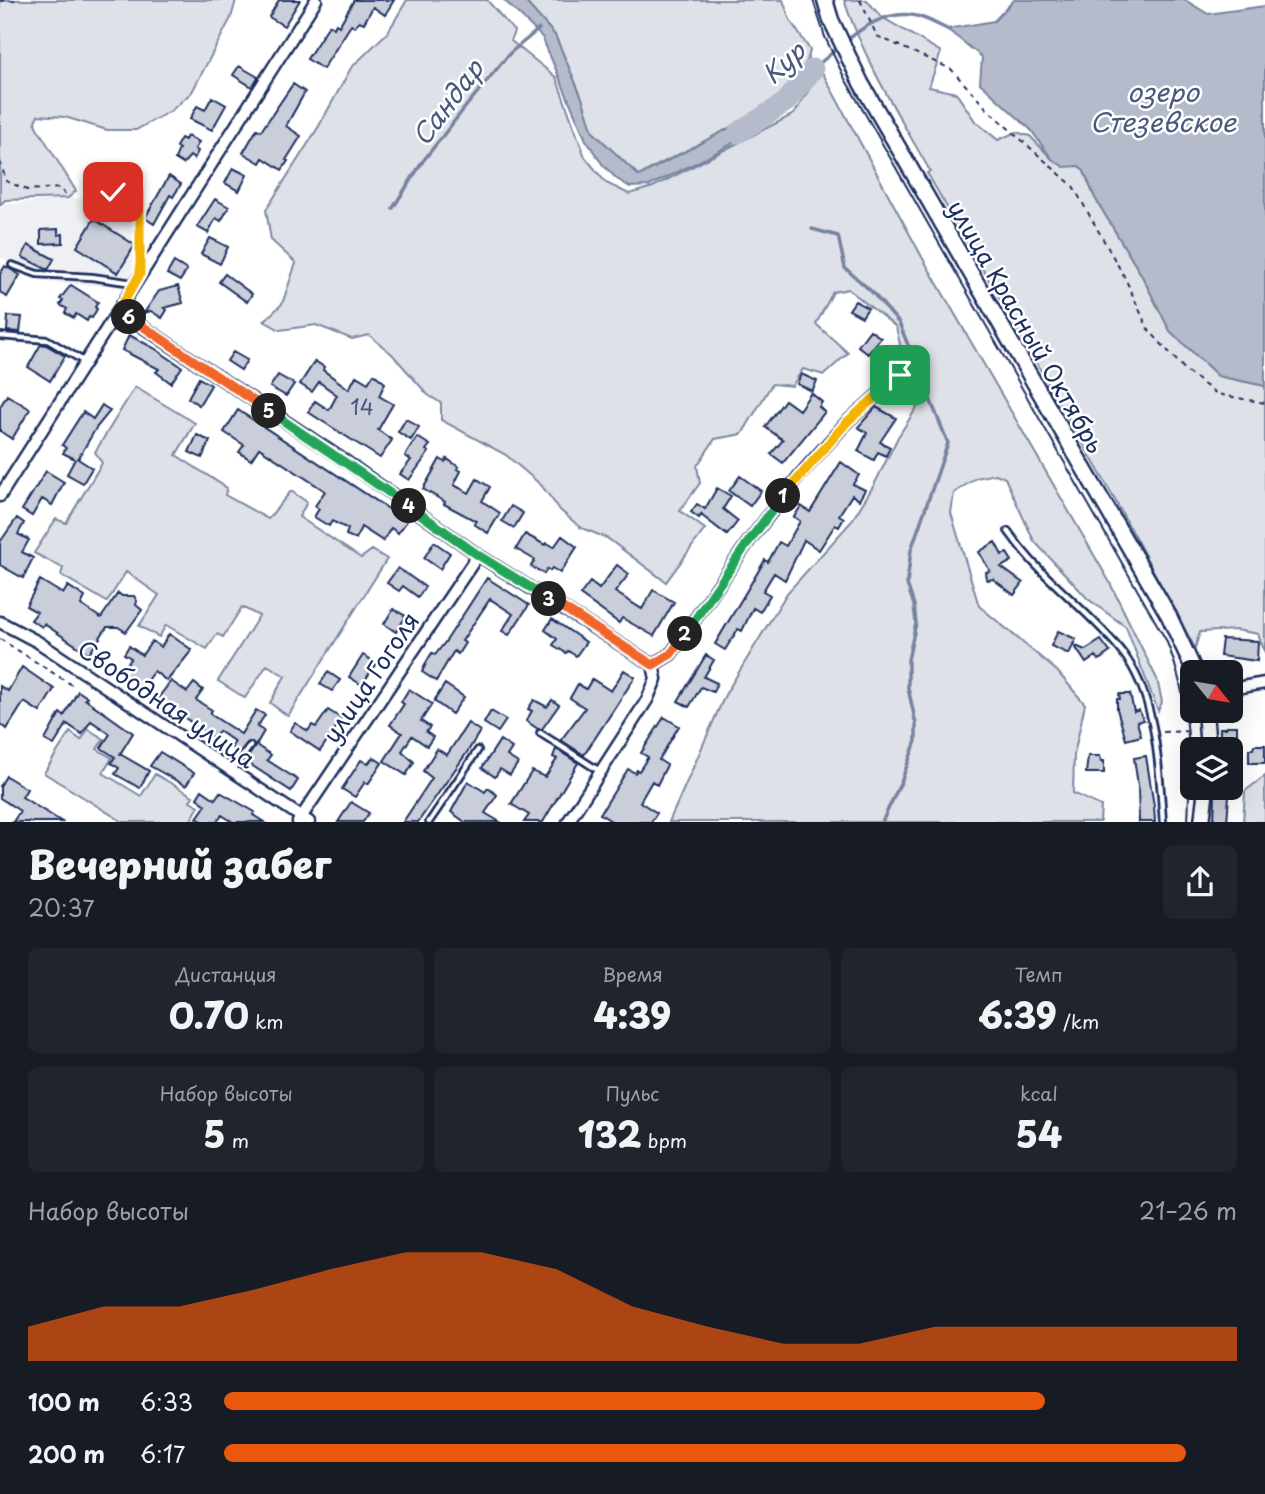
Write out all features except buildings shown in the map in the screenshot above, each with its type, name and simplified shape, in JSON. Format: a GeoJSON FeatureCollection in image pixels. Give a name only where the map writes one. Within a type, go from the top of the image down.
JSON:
{"type":"FeatureCollection","features":[{"type":"Feature","properties":{"kind":"main road","name":"улица Красный Октябрь"},"geometry":{"type":"LineString","coordinates":[[825,0],[831,20],[861,83],[1169,616],[1189,660]]}},
{"type":"Feature","properties":{"kind":"main road"},"geometry":{"type":"LineString","coordinates":[[1206,723],[1207,737]]}},
{"type":"Feature","properties":{"kind":"main road"},"geometry":{"type":"LineString","coordinates":[[1202,822],[1205,800]]}},
{"type":"Feature","properties":{"kind":"street"},"geometry":{"type":"LineString","coordinates":[[0,496],[316,0]]}},
{"type":"Feature","properties":{"kind":"street"},"geometry":{"type":"LineString","coordinates":[[119,310],[348,463],[478,555],[653,665],[656,679],[647,700],[568,822]]}},
{"type":"Feature","properties":{"kind":"street"},"geometry":{"type":"LineString","coordinates":[[653,665],[671,654],[749,541],[799,476],[847,422],[900,375],[912,355]]}},
{"type":"Feature","properties":{"kind":"street","name":"улица Гоголя"},"geometry":{"type":"LineString","coordinates":[[302,820],[478,555]]}},
{"type":"Feature","properties":{"kind":"street","name":"Свободная улица"},"geometry":{"type":"LineString","coordinates":[[0,622],[38,642],[302,820]]}},
{"type":"Feature","properties":{"kind":"street"},"geometry":{"type":"LineString","coordinates":[[1243,686],[1265,682]]}},
{"type":"Feature","properties":{"kind":"lane"},"geometry":{"type":"LineString","coordinates":[[113,192],[140,193],[140,274]]}},
{"type":"Feature","properties":{"kind":"lane"},"geometry":{"type":"LineString","coordinates":[[12,265],[37,274],[134,283]]}},
{"type":"Feature","properties":{"kind":"lane"},"geometry":{"type":"LineString","coordinates":[[0,336],[48,340],[86,363]]}},
{"type":"Feature","properties":{"kind":"lane"},"geometry":{"type":"LineString","coordinates":[[1008,531],[1031,561],[1086,612],[1123,653],[1140,684],[1154,733],[1163,822]]}},
{"type":"Feature","properties":{"kind":"lane"},"geometry":{"type":"LineString","coordinates":[[540,733],[601,772]]}},
{"type":"Feature","properties":{"kind":"lane"},"geometry":{"type":"LineString","coordinates":[[232,772],[250,746]]}},
{"type":"Feature","properties":{"kind":"lane"},"geometry":{"type":"LineString","coordinates":[[429,822],[478,750]]}},
{"type":"Feature","properties":{"kind":"path"},"geometry":{"type":"LineString","coordinates":[[0,1],[17,0]]}},
{"type":"Feature","properties":{"kind":"path"},"geometry":{"type":"LineString","coordinates":[[860,0],[877,36],[951,69],[988,110],[1073,186],[1125,278],[1149,329],[1187,372],[1217,394],[1265,403]]}},
{"type":"Feature","properties":{"kind":"path"},"geometry":{"type":"LineString","coordinates":[[0,161],[6,181],[27,190],[60,188],[68,198]]}},
{"type":"Feature","properties":{"kind":"path"},"geometry":{"type":"LineString","coordinates":[[0,639],[72,684]]}},
{"type":"Feature","properties":{"kind":"path"},"geometry":{"type":"LineString","coordinates":[[1154,733],[1207,731]]}},
{"type":"Feature","properties":{"kind":"shaded area"},"geometry":{"type":"Polygon","coordinates":[[[0,0],[236,0],[231,18],[192,92],[172,110],[136,130],[107,130],[65,117],[38,115],[36,126],[76,191],[68,198],[5,200],[0,205],[0,0]]]}},
{"type":"Feature","properties":{"kind":"shaded area"},"geometry":{"type":"Polygon","coordinates":[[[407,0],[487,0],[514,31],[511,41],[556,77],[585,157],[606,183],[629,194],[653,187],[794,114],[821,70],[922,257],[1109,581],[1157,679],[1162,702],[1158,711],[1126,627],[1088,599],[1034,541],[1005,478],[996,474],[976,478],[954,493],[951,513],[979,606],[1057,671],[1085,704],[1074,755],[1073,793],[1101,806],[1100,822],[669,822],[725,695],[787,593],[851,522],[919,404],[909,383],[896,327],[848,289],[833,292],[816,324],[848,353],[824,375],[803,369],[792,386],[772,384],[742,434],[715,439],[697,466],[700,483],[680,511],[705,529],[666,582],[607,538],[581,528],[560,510],[541,485],[506,455],[441,420],[441,403],[428,395],[392,354],[369,335],[352,339],[316,325],[280,330],[264,321],[282,304],[296,263],[271,240],[266,210],[319,126],[351,68],[388,32],[407,0]]]}},
{"type":"Feature","properties":{"kind":"shaded area"},"geometry":{"type":"Polygon","coordinates":[[[524,0],[783,0],[790,20],[810,50],[799,77],[778,99],[746,120],[639,176],[593,132],[582,98],[555,35],[524,0]]]}},
{"type":"Feature","properties":{"kind":"shaded area"},"geometry":{"type":"Polygon","coordinates":[[[844,0],[867,0],[880,16],[941,52],[929,87],[956,93],[975,121],[998,140],[1016,132],[1030,136],[1052,159],[1079,166],[1170,331],[1218,376],[1265,386],[1265,653],[1258,634],[1236,630],[1200,632],[1195,648],[1109,489],[927,173],[930,171],[872,66],[844,0]]]}},
{"type":"Feature","properties":{"kind":"shaded area"},"geometry":{"type":"Polygon","coordinates":[[[68,198],[135,201],[135,271],[124,287],[45,282],[0,257],[0,209],[4,205],[68,198]]]}},
{"type":"Feature","properties":{"kind":"shaded area"},"geometry":{"type":"Polygon","coordinates":[[[135,387],[195,423],[176,455],[227,488],[225,495],[268,519],[291,491],[307,502],[299,517],[361,558],[372,550],[387,559],[288,716],[270,703],[285,676],[267,665],[245,698],[218,681],[259,616],[242,607],[223,637],[217,634],[207,649],[166,625],[159,637],[139,626],[159,595],[126,572],[107,602],[61,575],[63,568],[34,553],[56,519],[66,523],[102,463],[95,452],[135,387]]]}},
{"type":"Feature","properties":{"kind":"shaded area"},"geometry":{"type":"Polygon","coordinates":[[[88,729],[104,739],[97,749],[112,758],[103,773],[141,796],[155,774],[193,796],[190,801],[199,806],[191,820],[193,822],[123,822],[44,773],[70,732],[81,740],[88,729]]]}},
{"type":"Feature","properties":{"kind":"shaded area"},"geometry":{"type":"Polygon","coordinates":[[[1265,776],[1265,822],[1243,822],[1245,791],[1265,776]]]}},
{"type":"Feature","properties":{"kind":"water"},"geometry":{"type":"Polygon","coordinates":[[[504,0],[524,0],[555,35],[582,98],[593,132],[639,176],[761,111],[765,125],[649,186],[630,187],[603,165],[586,140],[542,37],[504,0]]]}},
{"type":"Feature","properties":{"kind":"water","name":"озеро Стезевское"},"geometry":{"type":"Polygon","coordinates":[[[1014,0],[1185,0],[1208,14],[1265,6],[1265,386],[1218,376],[1170,331],[1142,276],[1095,198],[1084,171],[1079,166],[1064,167],[1052,159],[1031,130],[980,83],[982,57],[947,29],[994,21],[1014,0]]]}},
{"type":"Feature","properties":{"kind":"waterway","name":"Кур"},"geometry":{"type":"LineString","coordinates":[[845,42],[862,29],[891,16],[912,15],[949,30]]}},
{"type":"Feature","properties":{"kind":"waterway","name":"Сандар"},"geometry":{"type":"LineString","coordinates":[[393,208],[423,161],[467,105],[510,53],[539,29]]}},
{"type":"Feature","properties":{"kind":"waterway","name":"Кур"},"geometry":{"type":"LineString","coordinates":[[813,69],[839,47]]}},
{"type":"Feature","properties":{"kind":"waterway","name":"Кур"},"geometry":{"type":"LineString","coordinates":[[738,133],[786,102],[813,69]]}},
{"type":"Feature","properties":{"kind":"waterway"},"geometry":{"type":"LineString","coordinates":[[812,229],[838,236],[845,268],[872,292],[899,323],[948,443],[911,550],[907,584],[916,623],[908,660],[908,688],[916,724],[916,741],[882,822]]}},
{"type":"Feature","properties":{"kind":"tram line"},"geometry":{"type":"LineString","coordinates":[[813,0],[825,37],[844,77],[1166,640],[1180,685],[1188,730],[1188,822]]}},
{"type":"Feature","properties":{"kind":"route"},"geometry":{"type":"LineString","coordinates":[[113,192],[140,193],[141,202],[140,274],[119,310],[348,463],[478,555],[653,665],[671,654],[749,541],[799,476],[847,422],[900,375]]}}]}
